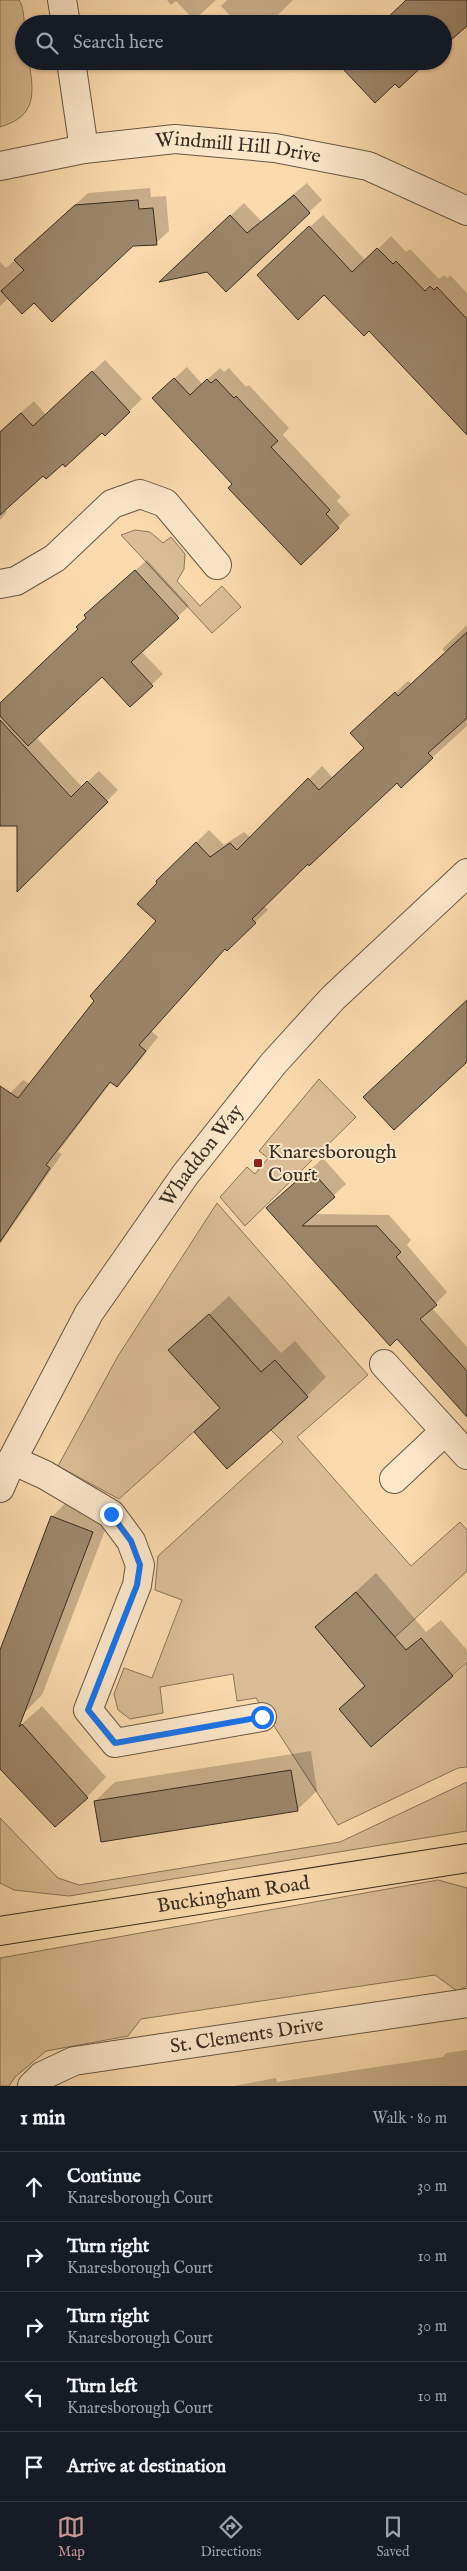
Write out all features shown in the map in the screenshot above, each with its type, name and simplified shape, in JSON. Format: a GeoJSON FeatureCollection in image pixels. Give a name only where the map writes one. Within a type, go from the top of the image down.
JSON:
{"type":"FeatureCollection","features":[{"type":"Feature","properties":{"kind":"main road","name":"Buckingham Road"},"geometry":{"type":"LineString","coordinates":[[0,1931],[467,1858]]}},
{"type":"Feature","properties":{"kind":"street"},"geometry":{"type":"LineString","coordinates":[[62,0],[64,15]]}},
{"type":"Feature","properties":{"kind":"street"},"geometry":{"type":"LineString","coordinates":[[73,70],[84,149]]}},
{"type":"Feature","properties":{"kind":"street","name":"Windmill Hill Drive"},"geometry":{"type":"LineString","coordinates":[[0,166],[84,149],[175,139],[275,148],[368,166],[466,206]]}},
{"type":"Feature","properties":{"kind":"street"},"geometry":{"type":"LineString","coordinates":[[0,584],[16,581],[55,558],[112,504],[140,494],[165,504],[217,565]]}},
{"type":"Feature","properties":{"kind":"street","name":"Whaddon Way"},"geometry":{"type":"LineString","coordinates":[[0,1488],[12,1460],[89,1313],[185,1175],[273,1064],[334,998],[467,873]]}},
{"type":"Feature","properties":{"kind":"street"},"geometry":{"type":"LineString","coordinates":[[384,1364],[467,1455]]}},
{"type":"Feature","properties":{"kind":"street"},"geometry":{"type":"LineString","coordinates":[[394,1479],[445,1431]]}},
{"type":"Feature","properties":{"kind":"street"},"geometry":{"type":"LineString","coordinates":[[12,1460],[45,1475],[111,1514],[131,1541],[140,1565],[137,1585],[88,1710],[115,1743],[262,1717]]}},
{"type":"Feature","properties":{"kind":"street","name":"St. Clements Drive"},"geometry":{"type":"LineString","coordinates":[[32,2086],[42,2076],[74,2061],[467,2003]]}},
{"type":"Feature","properties":{"kind":"shaded area"},"geometry":{"type":"Polygon","coordinates":[[[0,0],[19,0],[22,5],[23,15],[15,15],[15,70],[30,70],[32,93],[27,110],[21,117],[0,127],[0,0]]]}},
{"type":"Feature","properties":{"kind":"shaded area"},"geometry":{"type":"Polygon","coordinates":[[[135,530],[150,532],[163,543],[171,537],[185,554],[184,569],[177,581],[200,606],[222,586],[241,607],[212,633],[121,535],[135,530]]]}},
{"type":"Feature","properties":{"kind":"shaded area"},"geometry":{"type":"Polygon","coordinates":[[[319,1079],[356,1117],[245,1226],[220,1197],[247,1167],[255,1174],[268,1158],[259,1151],[319,1079]]]}},
{"type":"Feature","properties":{"kind":"shaded area"},"geometry":{"type":"Polygon","coordinates":[[[217,1203],[368,1375],[297,1437],[411,1566],[460,1522],[467,1530],[467,1571],[395,1637],[356,1592],[315,1627],[353,1672],[375,1678],[339,1709],[371,1746],[467,1662],[467,1767],[458,1768],[338,1825],[256,1698],[237,1701],[233,1674],[160,1687],[163,1713],[130,1719],[118,1710],[114,1694],[124,1668],[152,1678],[182,1600],[155,1590],[158,1556],[283,1442],[271,1430],[308,1397],[275,1360],[241,1389],[249,1358],[209,1314],[229,1400],[119,1499],[58,1466],[118,1356],[217,1203]]]}},
{"type":"Feature","properties":{"kind":"shaded area"},"geometry":{"type":"Polygon","coordinates":[[[467,1782],[467,1831],[69,1896],[14,1890],[0,1883],[0,1818],[58,1878],[79,1885],[340,1842],[467,1782]]]}},
{"type":"Feature","properties":{"kind":"shaded area"},"geometry":{"type":"Polygon","coordinates":[[[438,1880],[467,1888],[467,1986],[457,1991],[435,1975],[141,2019],[128,2036],[46,2051],[15,2077],[9,2086],[0,2086],[0,1958],[438,1880]]]}},
{"type":"Feature","properties":{"kind":"building"},"geometry":{"type":"Polygon","coordinates":[[[406,0],[467,0],[467,26],[452,39],[452,15],[390,15],[406,0]]]}},
{"type":"Feature","properties":{"kind":"building"},"geometry":{"type":"Polygon","coordinates":[[[344,70],[418,70],[399,88],[395,84],[375,103],[344,70]]]}},
{"type":"Feature","properties":{"kind":"building"},"geometry":{"type":"Polygon","coordinates":[[[294,195],[310,213],[226,292],[207,272],[159,282],[230,215],[247,233],[294,195]]]}},
{"type":"Feature","properties":{"kind":"building"},"geometry":{"type":"Polygon","coordinates":[[[138,200],[139,209],[153,208],[157,245],[133,246],[52,322],[34,303],[22,314],[1,291],[24,270],[14,260],[75,205],[138,200]]]}},
{"type":"Feature","properties":{"kind":"building"},"geometry":{"type":"Polygon","coordinates":[[[309,226],[352,272],[377,248],[393,264],[396,261],[425,291],[430,286],[434,290],[437,287],[467,319],[467,435],[369,331],[364,336],[324,295],[298,320],[257,275],[309,226]]]}},
{"type":"Feature","properties":{"kind":"building"},"geometry":{"type":"Polygon","coordinates":[[[92,371],[130,412],[105,436],[102,433],[65,467],[63,464],[46,479],[43,476],[0,515],[0,432],[21,413],[33,426],[92,371]]]}},
{"type":"Feature","properties":{"kind":"building"},"geometry":{"type":"Polygon","coordinates":[[[174,378],[190,395],[207,379],[211,383],[216,379],[234,398],[236,396],[278,441],[271,447],[330,510],[326,514],[339,528],[301,565],[228,488],[232,484],[152,398],[174,378]]]}},
{"type":"Feature","properties":{"kind":"building"},"geometry":{"type":"Polygon","coordinates":[[[135,570],[179,618],[131,662],[153,686],[130,707],[102,677],[28,746],[0,716],[0,703],[78,629],[76,627],[86,618],[84,615],[135,570]]]}},
{"type":"Feature","properties":{"kind":"building"},"geometry":{"type":"Polygon","coordinates":[[[467,632],[467,718],[428,753],[433,758],[401,788],[397,783],[309,866],[308,864],[252,919],[256,923],[227,951],[225,949],[139,1045],[146,1051],[117,1087],[110,1082],[46,1165],[50,1168],[0,1242],[0,1086],[18,1098],[94,1001],[90,996],[156,921],[137,904],[157,883],[156,881],[196,842],[210,857],[230,843],[237,850],[308,778],[319,790],[364,748],[350,733],[395,692],[398,696],[467,632]]]}},
{"type":"Feature","properties":{"kind":"building"},"geometry":{"type":"Polygon","coordinates":[[[0,720],[71,797],[87,781],[108,802],[17,892],[17,826],[0,826],[0,720]]]}},
{"type":"Feature","properties":{"kind":"building"},"geometry":{"type":"Polygon","coordinates":[[[467,1000],[467,1062],[394,1130],[363,1097],[467,1000]]]}},
{"type":"Feature","properties":{"kind":"building"},"geometry":{"type":"Polygon","coordinates":[[[310,1169],[335,1197],[302,1226],[377,1226],[401,1252],[396,1257],[437,1305],[420,1319],[467,1371],[467,1417],[397,1339],[390,1346],[266,1208],[310,1169]]]}},
{"type":"Feature","properties":{"kind":"building"},"geometry":{"type":"Polygon","coordinates":[[[209,1314],[261,1372],[275,1360],[308,1397],[227,1469],[194,1432],[220,1408],[168,1350],[209,1314]]]}},
{"type":"Feature","properties":{"kind":"building"},"geometry":{"type":"Polygon","coordinates":[[[51,1516],[93,1532],[19,1727],[22,1724],[88,1798],[55,1827],[0,1769],[0,1650],[51,1516]]]}},
{"type":"Feature","properties":{"kind":"building"},"geometry":{"type":"Polygon","coordinates":[[[356,1592],[406,1650],[421,1638],[453,1676],[371,1747],[339,1709],[365,1686],[315,1627],[356,1592]]]}},
{"type":"Feature","properties":{"kind":"building"},"geometry":{"type":"Polygon","coordinates":[[[291,1770],[298,1811],[101,1842],[94,1801],[291,1770]]]}},
{"type":"Feature","properties":{"kind":"place","name":"Knaresborough Court"},"geometry":{"type":"Point","coordinates":[258,1163]}},
{"type":"Feature","properties":{"kind":"route"},"geometry":{"type":"LineString","coordinates":[[111,1514],[131,1541],[140,1565],[137,1585],[88,1710],[115,1743],[262,1717]]}}]}
